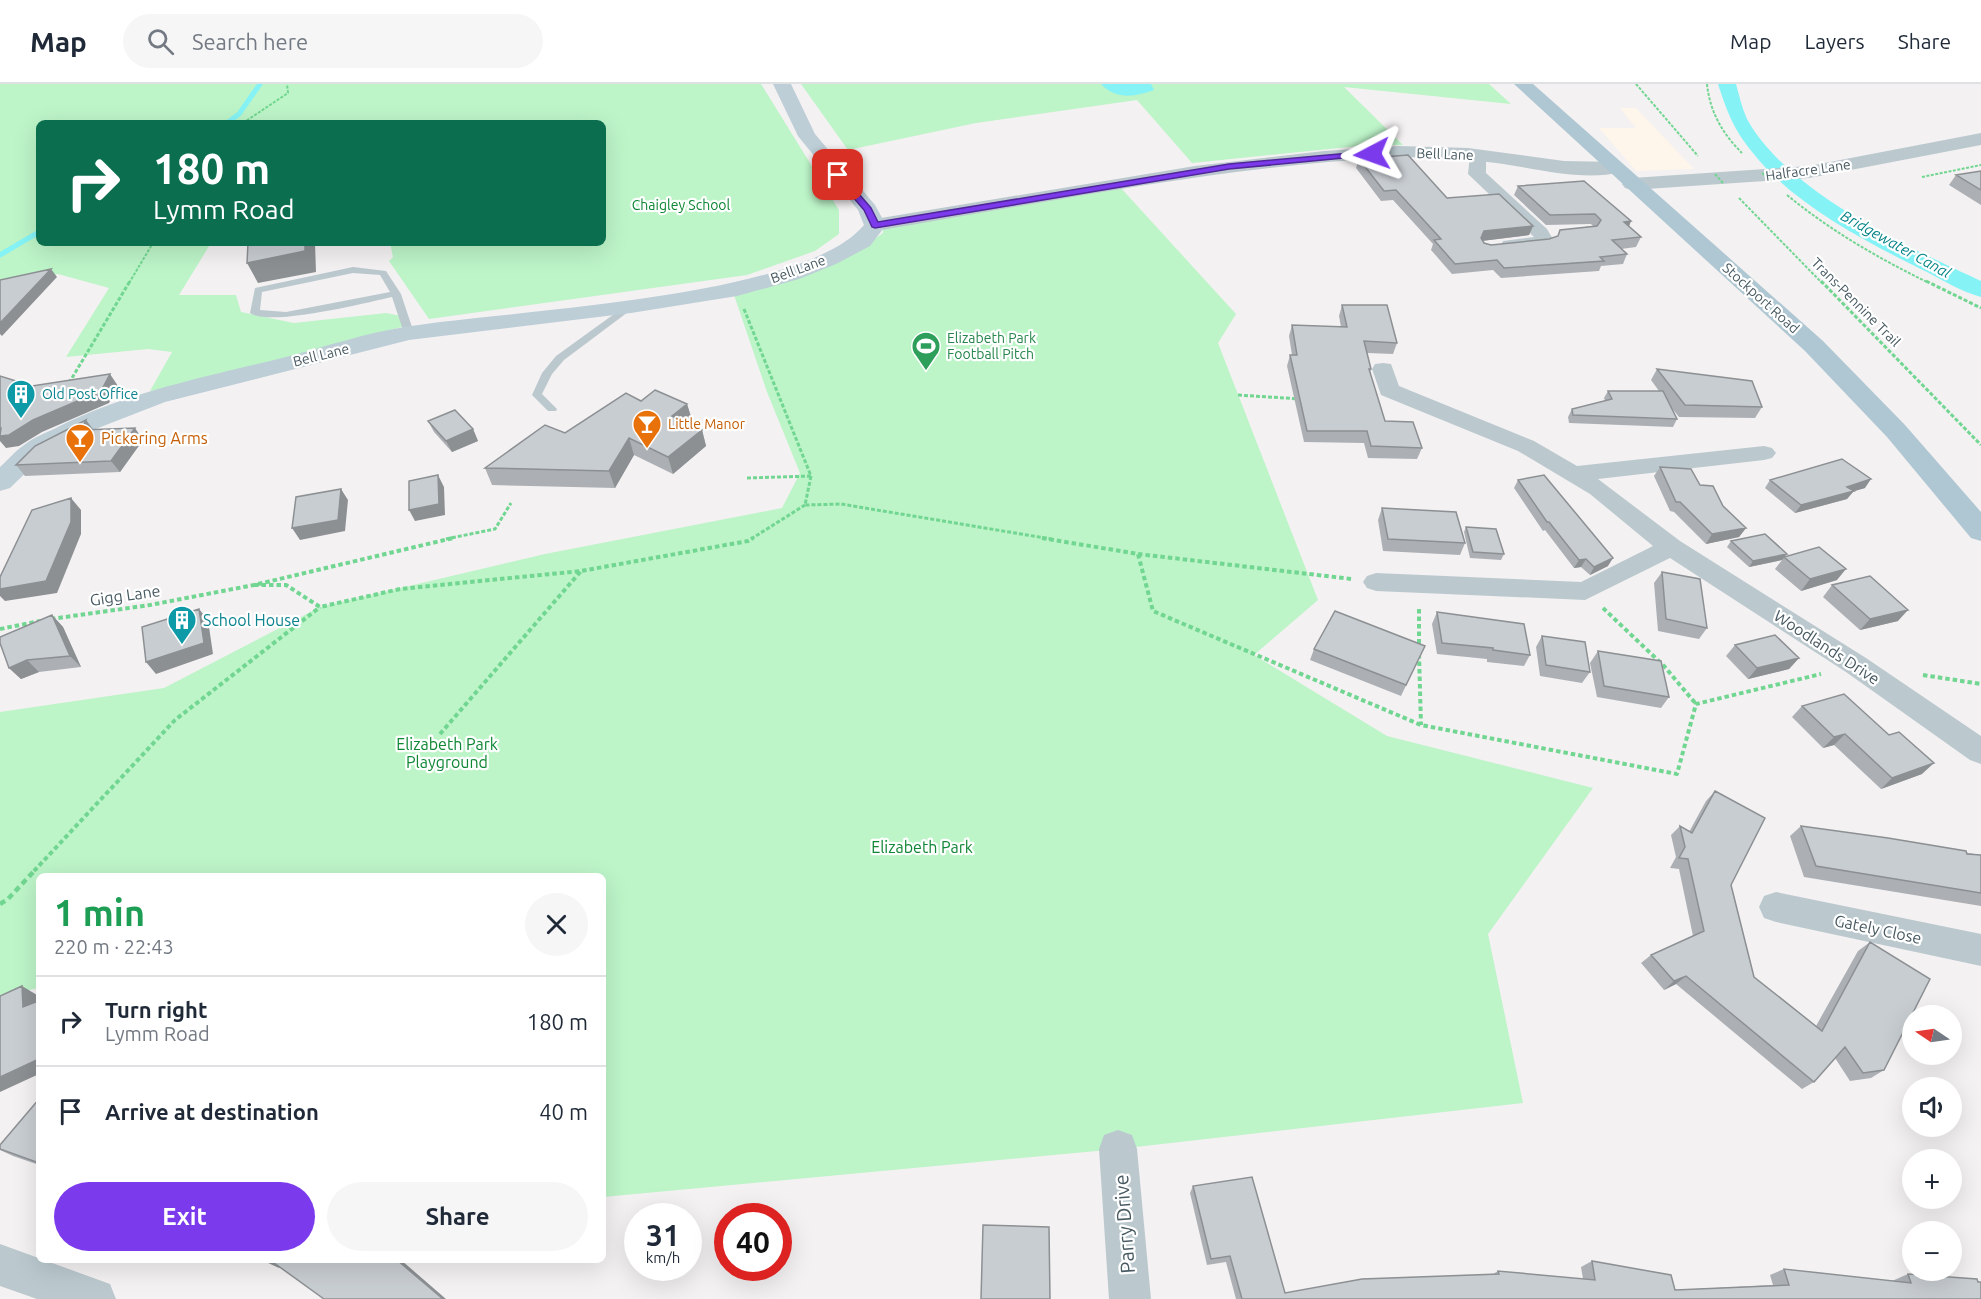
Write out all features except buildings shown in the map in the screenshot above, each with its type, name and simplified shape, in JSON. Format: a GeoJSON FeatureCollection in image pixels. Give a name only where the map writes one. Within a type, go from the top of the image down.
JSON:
{"type":"FeatureCollection","features":[{"type":"Feature","properties":{"kind":"main road"},"geometry":{"type":"LineString","coordinates":[[782,84],[807,136],[868,209],[875,225]]}},
{"type":"Feature","properties":{"kind":"main road","name":"Stockport Road"},"geometry":{"type":"LineString","coordinates":[[1523,84],[1814,346],[1896,431],[1981,531]]}},
{"type":"Feature","properties":{"kind":"main road","name":"Bell Lane"},"geometry":{"type":"LineString","coordinates":[[0,482],[34,450],[84,424],[156,397],[409,333],[631,306],[737,289],[791,274],[828,259],[862,241],[875,225]]}},
{"type":"Feature","properties":{"kind":"street","name":"Halfacre Lane"},"geometry":{"type":"LineString","coordinates":[[1623,176],[1764,177],[1809,172],[1981,139]]}},
{"type":"Feature","properties":{"kind":"street","name":"Bell Lane"},"geometry":{"type":"LineString","coordinates":[[875,225],[1229,166],[1390,152],[1478,155],[1623,176]]}},
{"type":"Feature","properties":{"kind":"street"},"geometry":{"type":"LineString","coordinates":[[1478,155],[1477,174],[1540,233],[1545,241],[1488,247]]}},
{"type":"Feature","properties":{"kind":"street"},"geometry":{"type":"LineString","coordinates":[[1540,233],[1563,232]]}},
{"type":"Feature","properties":{"kind":"street","name":"Woodlands Drive"},"geometry":{"type":"LineString","coordinates":[[1383,369],[1389,390],[1527,446],[1598,489],[1671,547],[1856,665],[1981,752]]}},
{"type":"Feature","properties":{"kind":"street"},"geometry":{"type":"LineString","coordinates":[[1574,474],[1764,453]]}},
{"type":"Feature","properties":{"kind":"street"},"geometry":{"type":"LineString","coordinates":[[1376,582],[1585,591],[1671,547]]}},
{"type":"Feature","properties":{"kind":"street","name":"Gately Close"},"geometry":{"type":"LineString","coordinates":[[1776,908],[1981,950]]}},
{"type":"Feature","properties":{"kind":"street","name":"Parry Drive"},"geometry":{"type":"LineString","coordinates":[[1118,1149],[1130,1299]]}},
{"type":"Feature","properties":{"kind":"street"},"geometry":{"type":"LineString","coordinates":[[0,1265],[95,1299]]}},
{"type":"Feature","properties":{"kind":"lane"},"geometry":{"type":"LineString","coordinates":[[396,294],[286,315],[255,313],[258,290],[353,270],[382,273],[396,294],[409,333]]}},
{"type":"Feature","properties":{"kind":"lane"},"geometry":{"type":"LineString","coordinates":[[552,409],[537,395],[547,373],[560,358],[631,306]]}},
{"type":"Feature","properties":{"kind":"path"},"geometry":{"type":"LineString","coordinates":[[248,120],[288,93],[287,84]]}},
{"type":"Feature","properties":{"kind":"path"},"geometry":{"type":"LineString","coordinates":[[1636,84],[1700,158]]}},
{"type":"Feature","properties":{"kind":"path"},"geometry":{"type":"LineString","coordinates":[[1707,84],[1709,101],[1717,125],[1727,140],[1743,154]]}},
{"type":"Feature","properties":{"kind":"path"},"geometry":{"type":"LineString","coordinates":[[1922,177],[1981,165]]}},
{"type":"Feature","properties":{"kind":"path"},"geometry":{"type":"LineString","coordinates":[[1762,173],[1771,180]]}},
{"type":"Feature","properties":{"kind":"path"},"geometry":{"type":"LineString","coordinates":[[1715,174],[1723,183]]}},
{"type":"Feature","properties":{"kind":"path","name":"Trans-Pennine Trail"},"geometry":{"type":"LineString","coordinates":[[1732,191],[1981,445]]}},
{"type":"Feature","properties":{"kind":"path"},"geometry":{"type":"LineString","coordinates":[[1786,194],[1808,214],[1844,239],[1981,308]]}},
{"type":"Feature","properties":{"kind":"path"},"geometry":{"type":"LineString","coordinates":[[69,383],[151,246]]}},
{"type":"Feature","properties":{"kind":"path"},"geometry":{"type":"LineString","coordinates":[[737,289],[811,476],[805,505]]}},
{"type":"Feature","properties":{"kind":"path"},"geometry":{"type":"LineString","coordinates":[[1238,395],[1309,399]]}},
{"type":"Feature","properties":{"kind":"path"},"geometry":{"type":"LineString","coordinates":[[747,478],[811,476]]}},
{"type":"Feature","properties":{"kind":"path","name":"Gigg Lane"},"geometry":{"type":"LineString","coordinates":[[0,629],[73,614],[150,604],[254,585],[495,529],[511,503]]}},
{"type":"Feature","properties":{"kind":"path"},"geometry":{"type":"LineString","coordinates":[[0,904],[8,899],[175,720],[320,607],[400,589],[581,571],[748,541],[805,505],[840,504],[1138,554],[1376,582]]}},
{"type":"Feature","properties":{"kind":"path"},"geometry":{"type":"LineString","coordinates":[[1138,554],[1153,611],[1421,725],[1677,774],[1696,704]]}},
{"type":"Feature","properties":{"kind":"path"},"geometry":{"type":"LineString","coordinates":[[440,734],[581,571]]}},
{"type":"Feature","properties":{"kind":"path"},"geometry":{"type":"LineString","coordinates":[[1418,583],[1421,725]]}},
{"type":"Feature","properties":{"kind":"path","name":"Gigg Lane"},"geometry":{"type":"LineString","coordinates":[[254,585],[286,585],[320,607]]}},
{"type":"Feature","properties":{"kind":"path"},"geometry":{"type":"LineString","coordinates":[[1585,591],[1664,666],[1696,704]]}},
{"type":"Feature","properties":{"kind":"path"},"geometry":{"type":"LineString","coordinates":[[1696,704],[1856,665]]}},
{"type":"Feature","properties":{"kind":"path"},"geometry":{"type":"LineString","coordinates":[[1913,674],[1981,684]]}},
{"type":"Feature","properties":{"kind":"shaded area"},"geometry":{"type":"Polygon","coordinates":[[[1620,108],[1636,108],[1694,169],[1636,171],[1599,128],[1636,128],[1620,108]]]}},
{"type":"Feature","properties":{"kind":"green space","name":"Chaigley School"},"geometry":{"type":"Polygon","coordinates":[[[0,84],[761,84],[839,210],[839,234],[815,251],[747,275],[429,319],[389,261],[393,257],[391,246],[606,246],[606,120],[36,120],[36,246],[209,246],[179,295],[236,295],[241,312],[294,323],[386,313],[401,316],[402,327],[361,337],[253,375],[150,391],[172,352],[148,349],[66,357],[109,288],[58,274],[0,286],[0,84]]]}},
{"type":"Feature","properties":{"kind":"green space"},"geometry":{"type":"Polygon","coordinates":[[[801,84],[1489,84],[1511,104],[1344,87],[1403,145],[1359,146],[1192,163],[1137,100],[976,123],[848,150],[801,84]]]}},
{"type":"Feature","properties":{"kind":"green space","name":"Elizabeth Park"},"geometry":{"type":"Polygon","coordinates":[[[1120,187],[1236,314],[1218,343],[1318,600],[1254,655],[1387,736],[1593,788],[1488,934],[1523,1103],[1118,1149],[606,1197],[606,873],[36,873],[36,989],[0,996],[0,712],[164,688],[320,607],[545,554],[782,508],[800,473],[767,392],[734,295],[857,251],[883,233],[883,220],[1120,187]]]}},
{"type":"Feature","properties":{"kind":"water"},"geometry":{"type":"Polygon","coordinates":[[[1101,84],[1151,84],[1154,90],[1126,96],[1113,93],[1101,84]]]}},
{"type":"Feature","properties":{"kind":"waterway"},"geometry":{"type":"LineString","coordinates":[[231,120],[239,114],[260,84]]}},
{"type":"Feature","properties":{"kind":"waterway","name":"Bridgewater Canal"},"geometry":{"type":"LineString","coordinates":[[1727,84],[1738,118],[1760,150],[1792,181],[1830,209],[1870,234],[1981,290]]}},
{"type":"Feature","properties":{"kind":"waterway"},"geometry":{"type":"LineString","coordinates":[[0,255],[36,234]]}},
{"type":"Feature","properties":{"kind":"place","name":"Elizabeth Park Football Pitch"},"geometry":{"type":"Point","coordinates":[926,372]}},
{"type":"Feature","properties":{"kind":"place","name":"Old Post Office"},"geometry":{"type":"Point","coordinates":[21,420]}},
{"type":"Feature","properties":{"kind":"place","name":"Little Manor"},"geometry":{"type":"Point","coordinates":[647,450]}},
{"type":"Feature","properties":{"kind":"place","name":"Pickering Arms"},"geometry":{"type":"Point","coordinates":[80,464]}},
{"type":"Feature","properties":{"kind":"place","name":"School House"},"geometry":{"type":"Point","coordinates":[182,646]}},
{"type":"Feature","properties":{"kind":"route"},"geometry":{"type":"LineString","coordinates":[[838,175],[868,209],[875,225],[1229,166],[1372,154]]}},
{"type":"Feature","properties":{"kind":"park label","name":"Elizabeth Park Playground"},"geometry":{"type":"Point","coordinates":[447,753]}}]}
